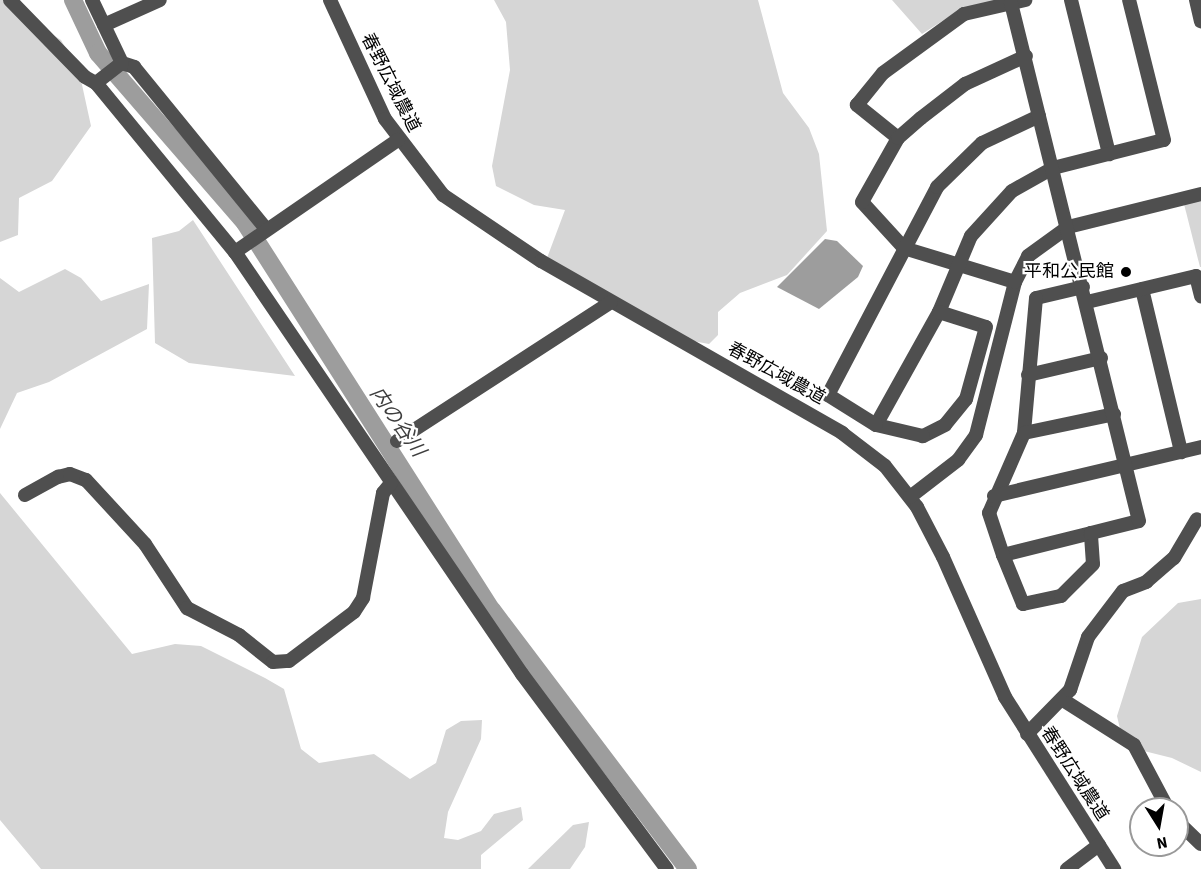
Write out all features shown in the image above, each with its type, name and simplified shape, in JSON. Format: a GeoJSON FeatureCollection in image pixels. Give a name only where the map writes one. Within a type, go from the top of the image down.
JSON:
{"type":"FeatureCollection","features":[{"type":"Feature","properties":{"kind":"street"},"geometry":{"type":"LineString","coordinates":[[10,0],[85,77],[99,81],[238,250],[391,483],[522,674],[667,869]]}},
{"type":"Feature","properties":{"kind":"street"},"geometry":{"type":"LineString","coordinates":[[92,0],[120,65]]}},
{"type":"Feature","properties":{"kind":"street"},"geometry":{"type":"LineString","coordinates":[[104,25],[160,0]]}},
{"type":"Feature","properties":{"kind":"street","name":"春野広域農道"},"geometry":{"type":"LineString","coordinates":[[330,0],[398,140],[443,195],[472,219],[611,302],[842,433],[885,466],[910,497],[1027,734],[1114,869]]}},
{"type":"Feature","properties":{"kind":"street"},"geometry":{"type":"LineString","coordinates":[[1071,0],[1109,154]]}},
{"type":"Feature","properties":{"kind":"street"},"geometry":{"type":"LineString","coordinates":[[876,425],[939,312],[957,265],[986,214],[1012,191],[1053,168],[1164,140],[1129,0]]}},
{"type":"Feature","properties":{"kind":"street"},"geometry":{"type":"LineString","coordinates":[[1196,0],[1201,17]]}},
{"type":"Feature","properties":{"kind":"street"},"geometry":{"type":"LineString","coordinates":[[898,138],[857,105],[883,73],[964,14],[1018,1],[1026,56],[1039,116],[1101,358],[1139,521],[1003,555]]}},
{"type":"Feature","properties":{"kind":"street"},"geometry":{"type":"LineString","coordinates":[[1015,282],[904,248],[862,202],[898,138],[965,84],[1026,56]]}},
{"type":"Feature","properties":{"kind":"street"},"geometry":{"type":"LineString","coordinates":[[99,81],[120,65],[134,67],[264,231]]}},
{"type":"Feature","properties":{"kind":"street"},"geometry":{"type":"LineString","coordinates":[[939,312],[986,327],[966,399],[945,424],[923,436],[876,425],[828,395],[886,293],[916,216],[953,167],[982,143],[1039,116]]}},
{"type":"Feature","properties":{"kind":"street"},"geometry":{"type":"LineString","coordinates":[[238,250],[398,140]]}},
{"type":"Feature","properties":{"kind":"street"},"geometry":{"type":"LineString","coordinates":[[910,497],[958,460],[976,435],[1015,282],[1028,256],[1068,227],[1201,194]]}},
{"type":"Feature","properties":{"kind":"street"},"geometry":{"type":"LineString","coordinates":[[1087,302],[1196,276],[1201,296]]}},
{"type":"Feature","properties":{"kind":"street"},"geometry":{"type":"LineString","coordinates":[[1083,286],[1036,298],[1024,433],[994,496],[989,513],[1023,604],[1061,596],[1093,564],[1091,533]]}},
{"type":"Feature","properties":{"kind":"street"},"geometry":{"type":"LineString","coordinates":[[1142,289],[1181,452]]}},
{"type":"Feature","properties":{"kind":"street"},"geometry":{"type":"LineString","coordinates":[[397,441],[611,302]]}},
{"type":"Feature","properties":{"kind":"street"},"geometry":{"type":"LineString","coordinates":[[1028,375],[1101,358]]}},
{"type":"Feature","properties":{"kind":"street"},"geometry":{"type":"LineString","coordinates":[[1024,433],[1114,414]]}},
{"type":"Feature","properties":{"kind":"street"},"geometry":{"type":"LineString","coordinates":[[994,496],[1127,467],[1201,447]]}},
{"type":"Feature","properties":{"kind":"street"},"geometry":{"type":"LineString","coordinates":[[25,495],[58,477],[70,474],[86,480],[145,544],[187,608],[239,635],[273,662],[289,661],[354,612],[363,598],[383,493],[391,483]]}},
{"type":"Feature","properties":{"kind":"street"},"geometry":{"type":"LineString","coordinates":[[1027,734],[1064,700],[1088,637],[1124,591],[1146,582],[1174,558],[1197,519]]}},
{"type":"Feature","properties":{"kind":"street"},"geometry":{"type":"LineString","coordinates":[[1064,700],[1134,745],[1162,797]]}},
{"type":"Feature","properties":{"kind":"street"},"geometry":{"type":"LineString","coordinates":[[1189,832],[1201,844]]}},
{"type":"Feature","properties":{"kind":"street"},"geometry":{"type":"LineString","coordinates":[[1067,869],[1099,845]]}},
{"type":"Feature","properties":{"kind":"shaded area"},"geometry":{"type":"Polygon","coordinates":[[[0,0],[20,0],[37,25],[61,40],[79,71],[91,126],[52,181],[19,198],[18,235],[0,242],[0,0]]]}},
{"type":"Feature","properties":{"kind":"shaded area"},"geometry":{"type":"Polygon","coordinates":[[[494,0],[758,0],[783,93],[809,128],[819,154],[827,231],[787,275],[740,293],[718,312],[718,335],[709,344],[682,339],[547,258],[565,210],[534,205],[496,186],[492,166],[510,70],[506,22],[494,0]]]}},
{"type":"Feature","properties":{"kind":"shaded area"},"geometry":{"type":"Polygon","coordinates":[[[892,0],[1005,0],[961,9],[922,34],[892,0]]]}},
{"type":"Feature","properties":{"kind":"shaded area"},"geometry":{"type":"Polygon","coordinates":[[[1201,200],[1201,267],[1200,267],[1184,204],[1201,200]]]}},
{"type":"Feature","properties":{"kind":"shaded area"},"geometry":{"type":"Polygon","coordinates":[[[193,220],[295,376],[189,363],[155,343],[152,238],[179,231],[193,220]]]}},
{"type":"Feature","properties":{"kind":"shaded area"},"geometry":{"type":"Polygon","coordinates":[[[825,239],[837,241],[863,266],[858,277],[819,309],[777,287],[825,239]]]}},
{"type":"Feature","properties":{"kind":"shaded area"},"geometry":{"type":"Polygon","coordinates":[[[65,269],[81,278],[101,301],[149,284],[147,329],[49,382],[17,393],[0,429],[0,278],[19,292],[65,269]]]}},
{"type":"Feature","properties":{"kind":"shaded area"},"geometry":{"type":"Polygon","coordinates":[[[0,493],[132,654],[175,644],[201,646],[284,689],[301,749],[319,763],[374,754],[410,779],[436,763],[446,730],[461,721],[482,720],[481,739],[448,812],[444,838],[458,840],[481,831],[494,814],[521,807],[523,820],[481,855],[481,869],[41,869],[0,820],[0,493]]]}},
{"type":"Feature","properties":{"kind":"shaded area"},"geometry":{"type":"Polygon","coordinates":[[[1201,599],[1201,772],[1172,758],[1124,746],[1117,716],[1142,637],[1178,603],[1201,599]]]}},
{"type":"Feature","properties":{"kind":"shaded area"},"geometry":{"type":"Polygon","coordinates":[[[589,822],[585,847],[570,869],[528,869],[573,825],[589,822]]]}},
{"type":"Feature","properties":{"kind":"waterway","name":"内の谷川"},"geometry":{"type":"LineString","coordinates":[[73,0],[98,53],[245,223],[492,610],[688,869]]}},
{"type":"Feature","properties":{"kind":"place","name":"平和公民館"},"geometry":{"type":"Point","coordinates":[1126,272]}}]}
